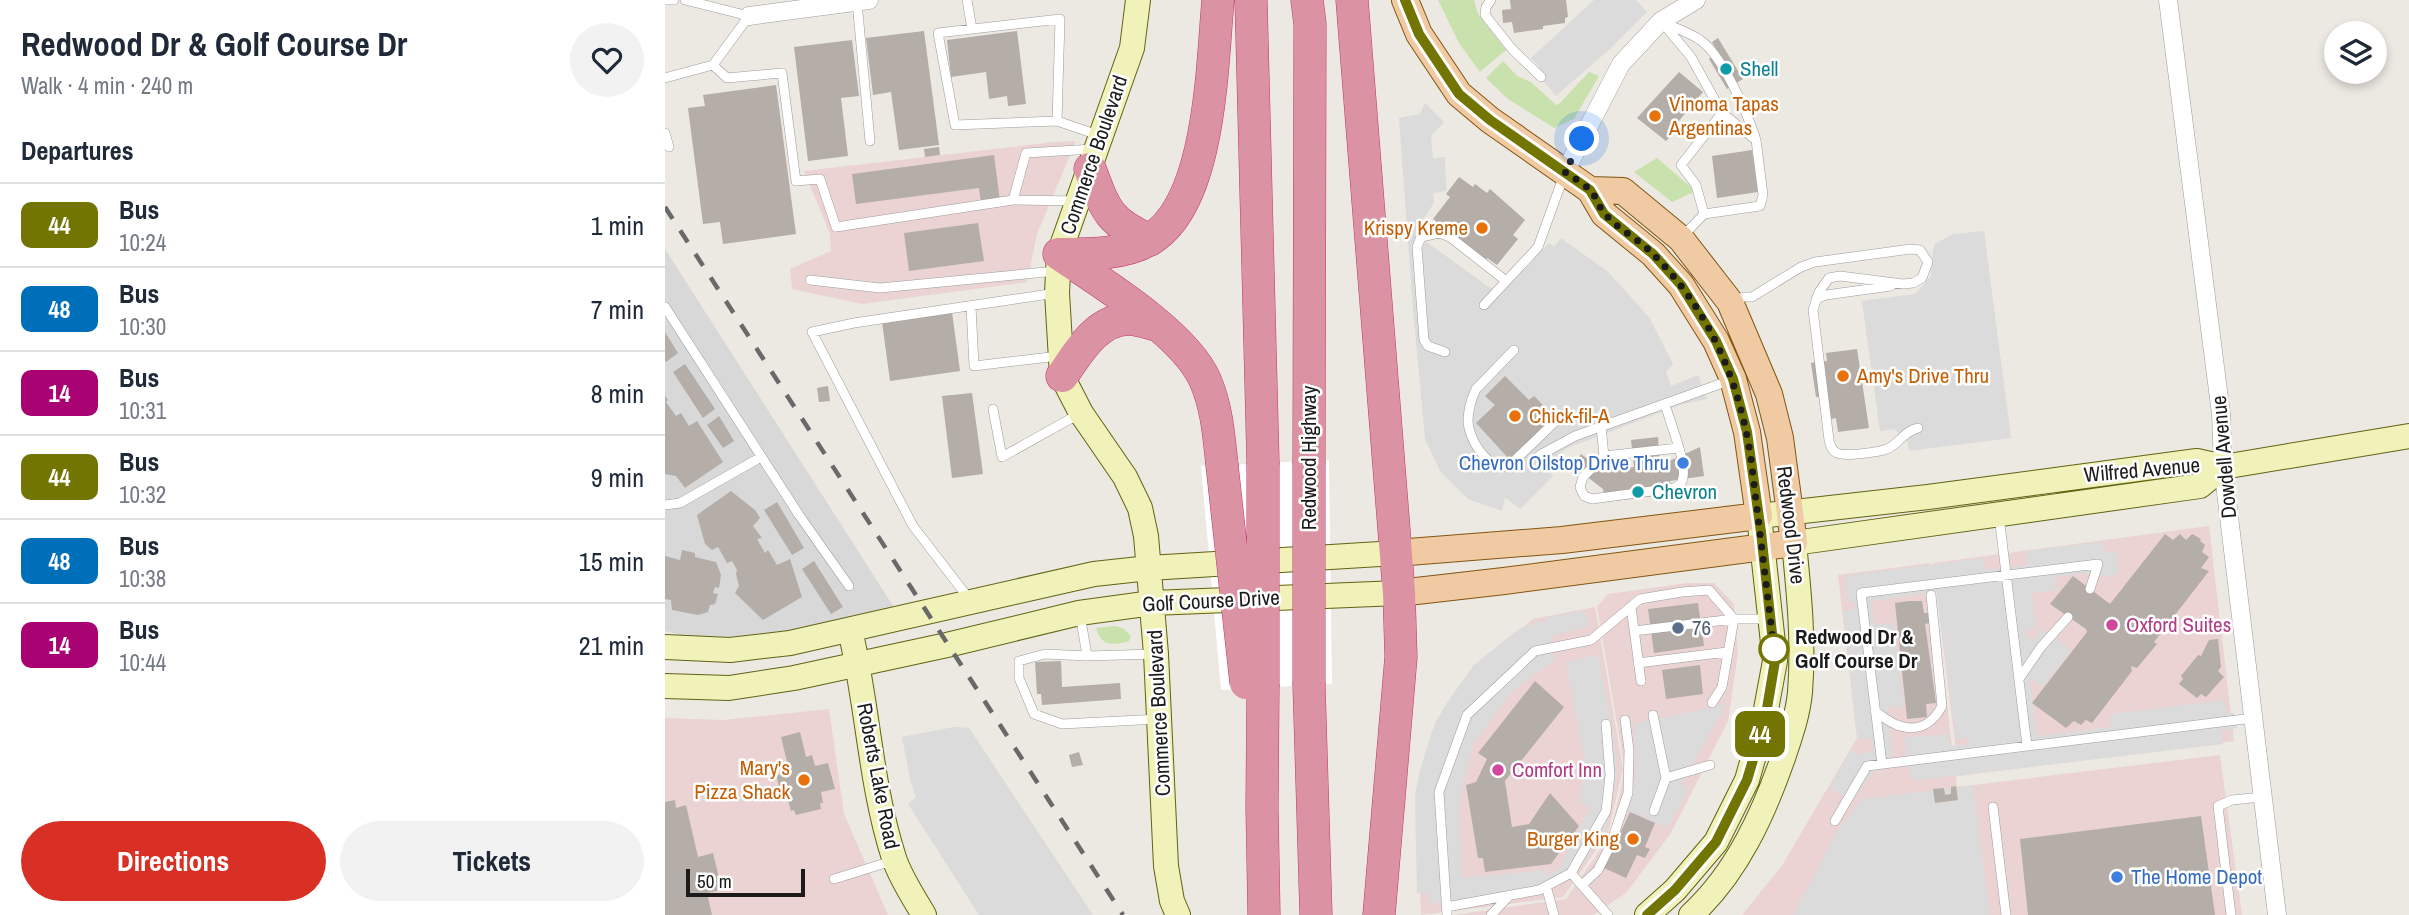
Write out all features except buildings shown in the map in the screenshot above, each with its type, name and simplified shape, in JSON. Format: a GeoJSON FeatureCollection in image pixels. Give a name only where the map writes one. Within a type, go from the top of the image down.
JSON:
{"type":"FeatureCollection","features":[{"type":"Feature","properties":{"kind":"highway"},"geometry":{"type":"LineString","coordinates":[[1058,273],[1098,255],[1124,250],[1150,240],[1166,225],[1187,197],[1197,168],[1209,91],[1218,0]]}},
{"type":"Feature","properties":{"kind":"highway"},"geometry":{"type":"LineString","coordinates":[[1251,0],[1263,462],[1255,688]]}},
{"type":"Feature","properties":{"kind":"highway","name":"Redwood Highway"},"geometry":{"type":"LineString","coordinates":[[1307,0],[1310,24],[1309,685],[1316,915]]}},
{"type":"Feature","properties":{"kind":"highway"},"geometry":{"type":"LineString","coordinates":[[1352,0],[1399,593],[1401,657],[1379,915]]}},
{"type":"Feature","properties":{"kind":"highway"},"geometry":{"type":"LineString","coordinates":[[1096,151],[1102,200],[1111,217],[1125,229],[1150,240]]}},
{"type":"Feature","properties":{"kind":"highway"},"geometry":{"type":"LineString","coordinates":[[1058,273],[1103,283],[1164,329],[1187,352],[1205,380],[1216,416],[1255,688],[1265,915]]}},
{"type":"Feature","properties":{"kind":"highway"},"geometry":{"type":"LineString","coordinates":[[1061,366],[1104,327],[1128,319],[1156,325]]}},
{"type":"Feature","properties":{"kind":"main road","name":"Redwood Drive"},"geometry":{"type":"LineString","coordinates":[[1405,0],[1419,34],[1459,94],[1490,120],[1590,190],[1604,214],[1653,254],[1681,285],[1710,330],[1733,379],[1747,432],[1759,516]]}},
{"type":"Feature","properties":{"kind":"main road","name":"Redwood Drive"},"geometry":{"type":"LineString","coordinates":[[1590,190],[1623,191],[1681,239],[1730,302],[1769,394],[1780,438],[1794,543]]}},
{"type":"Feature","properties":{"kind":"main road","name":"Golf Course Drive"},"geometry":{"type":"LineString","coordinates":[[1396,553],[1562,540],[1759,516]]}},
{"type":"Feature","properties":{"kind":"main road","name":"Wilfred Avenue"},"geometry":{"type":"LineString","coordinates":[[1763,548],[1794,543]]}},
{"type":"Feature","properties":{"kind":"main road","name":"Golf Course Drive"},"geometry":{"type":"LineString","coordinates":[[1399,593],[1763,548]]}},
{"type":"Feature","properties":{"kind":"street","name":"Commerce Boulevard"},"geometry":{"type":"LineString","coordinates":[[1138,0],[1132,48],[1078,201],[1058,273],[1061,366],[1081,413],[1125,477],[1140,508],[1146,536],[1156,654],[1166,866],[1172,901],[1178,915]]}},
{"type":"Feature","properties":{"kind":"street"},"geometry":{"type":"LineString","coordinates":[[1565,172],[1621,64],[1661,21],[1696,0]]}},
{"type":"Feature","properties":{"kind":"street","name":"Dowdell Avenue"},"geometry":{"type":"LineString","coordinates":[[2168,0],[2221,414],[2223,467],[2277,915]]}},
{"type":"Feature","properties":{"kind":"street"},"geometry":{"type":"LineString","coordinates":[[749,16],[863,1]]}},
{"type":"Feature","properties":{"kind":"street"},"geometry":{"type":"LineString","coordinates":[[2223,467],[2409,436]]}},
{"type":"Feature","properties":{"kind":"street","name":"Wilfred Avenue"},"geometry":{"type":"LineString","coordinates":[[1759,516],[1914,499],[2197,461],[2223,467]]}},
{"type":"Feature","properties":{"kind":"street","name":"Wilfred Avenue"},"geometry":{"type":"LineString","coordinates":[[1794,543],[2200,486],[2223,467]]}},
{"type":"Feature","properties":{"kind":"street","name":"Redwood Drive"},"geometry":{"type":"LineString","coordinates":[[1647,915],[1675,890],[1716,842],[1747,780],[1765,720],[1775,661],[1759,516]]}},
{"type":"Feature","properties":{"kind":"street","name":"Redwood Drive"},"geometry":{"type":"LineString","coordinates":[[1691,915],[1723,881],[1754,829],[1772,791],[1795,722],[1800,694],[1803,632],[1794,543]]}},
{"type":"Feature","properties":{"kind":"street","name":"Golf Course Drive"},"geometry":{"type":"LineString","coordinates":[[665,647],[730,650],[790,643],[1094,574],[1149,568],[1396,553]]}},
{"type":"Feature","properties":{"kind":"street","name":"Golf Course Drive"},"geometry":{"type":"LineString","coordinates":[[665,686],[729,688],[794,678],[936,648],[1079,612],[1152,603],[1399,593]]}},
{"type":"Feature","properties":{"kind":"street","name":"Roberts Lake Road"},"geometry":{"type":"LineString","coordinates":[[850,630],[858,664],[872,760],[894,860],[924,915]]}},
{"type":"Feature","properties":{"kind":"street"},"geometry":{"type":"LineString","coordinates":[[1747,780],[1772,791]]}},
{"type":"Feature","properties":{"kind":"lane"},"geometry":{"type":"LineString","coordinates":[[665,0],[674,0]]}},
{"type":"Feature","properties":{"kind":"lane"},"geometry":{"type":"LineString","coordinates":[[665,78],[713,65],[749,16],[685,0]]}},
{"type":"Feature","properties":{"kind":"lane"},"geometry":{"type":"LineString","coordinates":[[967,0],[972,29]]}},
{"type":"Feature","properties":{"kind":"lane"},"geometry":{"type":"LineString","coordinates":[[1491,0],[1485,15],[1512,49],[1541,77]]}},
{"type":"Feature","properties":{"kind":"lane"},"geometry":{"type":"LineString","coordinates":[[863,1],[870,141]]}},
{"type":"Feature","properties":{"kind":"lane"},"geometry":{"type":"LineString","coordinates":[[1057,121],[1061,19],[938,33],[955,125],[1057,121],[1096,151]]}},
{"type":"Feature","properties":{"kind":"lane"},"geometry":{"type":"LineString","coordinates":[[1661,21],[1691,57],[1722,113],[1756,140]]}},
{"type":"Feature","properties":{"kind":"lane"},"geometry":{"type":"LineString","coordinates":[[1661,21],[1702,41],[1719,62],[1747,113],[1756,140],[1762,203],[1760,206],[1704,214],[1681,239]]}},
{"type":"Feature","properties":{"kind":"lane"},"geometry":{"type":"LineString","coordinates":[[713,65],[727,78],[782,73],[796,181],[820,179],[837,227],[1013,200],[1078,201]]}},
{"type":"Feature","properties":{"kind":"lane"},"geometry":{"type":"LineString","coordinates":[[1704,214],[1696,185],[1681,165],[1722,113]]}},
{"type":"Feature","properties":{"kind":"lane"},"geometry":{"type":"LineString","coordinates":[[665,133],[669,147]]}},
{"type":"Feature","properties":{"kind":"lane"},"geometry":{"type":"LineString","coordinates":[[1013,200],[1026,153],[1096,151]]}},
{"type":"Feature","properties":{"kind":"lane"},"geometry":{"type":"LineString","coordinates":[[1484,305],[1538,247],[1565,172]]}},
{"type":"Feature","properties":{"kind":"lane"},"geometry":{"type":"LineString","coordinates":[[1445,352],[1428,346],[1424,340],[1417,247],[1421,237],[1439,233],[1450,237],[1506,281]]}},
{"type":"Feature","properties":{"kind":"lane"},"geometry":{"type":"LineString","coordinates":[[1743,297],[1752,297],[1801,267],[1815,262],[1911,249],[1920,250],[1928,262],[1922,278],[1913,283],[1826,295],[1817,299]]}},
{"type":"Feature","properties":{"kind":"lane"},"geometry":{"type":"LineString","coordinates":[[810,280],[880,288],[1058,273]]}},
{"type":"Feature","properties":{"kind":"lane"},"geometry":{"type":"LineString","coordinates":[[971,601],[913,526],[812,332],[854,323],[971,306],[1058,273]]}},
{"type":"Feature","properties":{"kind":"lane"},"geometry":{"type":"LineString","coordinates":[[1903,284],[1834,276],[1827,279],[1817,299],[1815,323],[1832,449],[1846,454],[1885,449],[1905,433],[1918,428]]}},
{"type":"Feature","properties":{"kind":"lane"},"geometry":{"type":"LineString","coordinates":[[971,306],[974,366],[1061,366]]}},
{"type":"Feature","properties":{"kind":"lane"},"geometry":{"type":"LineString","coordinates":[[665,307],[761,457],[849,586]]}},
{"type":"Feature","properties":{"kind":"lane"},"geometry":{"type":"LineString","coordinates":[[1514,350],[1472,396],[1469,429],[1490,463],[1504,468],[1511,464],[1563,414]]}},
{"type":"Feature","properties":{"kind":"lane"},"geometry":{"type":"LineString","coordinates":[[1540,455],[1575,436],[1733,379]]}},
{"type":"Feature","properties":{"kind":"lane"},"geometry":{"type":"LineString","coordinates":[[1665,404],[1678,448],[1684,477],[1682,483],[1674,488],[1592,499],[1584,496],[1580,487],[1583,477],[1604,456],[1678,448]]}},
{"type":"Feature","properties":{"kind":"lane"},"geometry":{"type":"LineString","coordinates":[[993,409],[1002,457],[1081,413]]}},
{"type":"Feature","properties":{"kind":"lane"},"geometry":{"type":"LineString","coordinates":[[1601,427],[1604,456]]}},
{"type":"Feature","properties":{"kind":"lane"},"geometry":{"type":"LineString","coordinates":[[665,505],[680,503],[761,457]]}},
{"type":"Feature","properties":{"kind":"lane"},"geometry":{"type":"LineString","coordinates":[[1999,514],[2028,746]]}},
{"type":"Feature","properties":{"kind":"lane"},"geometry":{"type":"LineString","coordinates":[[1882,764],[1861,593],[2098,564],[2090,589]]}},
{"type":"Feature","properties":{"kind":"lane"},"geometry":{"type":"LineString","coordinates":[[1606,724],[1610,775],[1606,811],[1571,873],[1539,890],[1447,911],[1439,792],[1467,715],[1535,651],[1591,640],[1640,599],[1709,590],[1734,619]]}},
{"type":"Feature","properties":{"kind":"lane"},"geometry":{"type":"LineString","coordinates":[[1875,711],[1899,726],[1918,727],[1934,720],[1942,706],[1931,595]]}},
{"type":"Feature","properties":{"kind":"lane"},"geometry":{"type":"LineString","coordinates":[[1631,607],[1641,681]]}},
{"type":"Feature","properties":{"kind":"lane"},"geometry":{"type":"LineString","coordinates":[[1079,612],[1087,656]]}},
{"type":"Feature","properties":{"kind":"lane"},"geometry":{"type":"LineString","coordinates":[[2019,679],[2041,647],[2068,617]]}},
{"type":"Feature","properties":{"kind":"lane"},"geometry":{"type":"LineString","coordinates":[[1712,703],[1722,687],[1734,619]]}},
{"type":"Feature","properties":{"kind":"lane"},"geometry":{"type":"LineString","coordinates":[[1634,631],[1734,619],[1770,619]]}},
{"type":"Feature","properties":{"kind":"lane"},"geometry":{"type":"LineString","coordinates":[[1639,663],[1727,652]]}},
{"type":"Feature","properties":{"kind":"lane"},"geometry":{"type":"LineString","coordinates":[[1156,654],[1045,654],[1019,661],[1019,678],[1034,714],[1062,724],[1159,719]]}},
{"type":"Feature","properties":{"kind":"lane"},"geometry":{"type":"LineString","coordinates":[[1653,715],[1666,778],[1654,811]]}},
{"type":"Feature","properties":{"kind":"lane"},"geometry":{"type":"LineString","coordinates":[[1835,821],[1867,766],[2253,718]]}},
{"type":"Feature","properties":{"kind":"lane"},"geometry":{"type":"LineString","coordinates":[[1582,885],[1598,870],[1624,806],[1630,769],[1625,720]]}},
{"type":"Feature","properties":{"kind":"lane"},"geometry":{"type":"LineString","coordinates":[[1666,778],[1710,765]]}},
{"type":"Feature","properties":{"kind":"lane"},"geometry":{"type":"LineString","coordinates":[[2231,915],[2218,806],[2232,800],[2262,797]]}},
{"type":"Feature","properties":{"kind":"lane"},"geometry":{"type":"LineString","coordinates":[[1993,807],[2006,915]]}},
{"type":"Feature","properties":{"kind":"lane"},"geometry":{"type":"LineString","coordinates":[[834,879],[894,860]]}},
{"type":"Feature","properties":{"kind":"lane"},"geometry":{"type":"LineString","coordinates":[[1571,873],[1608,915]]}},
{"type":"Feature","properties":{"kind":"lane"},"geometry":{"type":"LineString","coordinates":[[1546,886],[1554,915]]}},
{"type":"Feature","properties":{"kind":"lane"},"geometry":{"type":"LineString","coordinates":[[1491,915],[1509,896]]}},
{"type":"Feature","properties":{"kind":"shaded area"},"geometry":{"type":"Polygon","coordinates":[[[1594,0],[1636,0],[1647,12],[1556,96],[1543,80],[1539,66],[1531,58],[1594,0]]]}},
{"type":"Feature","properties":{"kind":"shaded area"},"geometry":{"type":"Polygon","coordinates":[[[1425,103],[1444,122],[1431,136],[1433,158],[1445,157],[1446,191],[1433,193],[1434,203],[1423,219],[1425,241],[1500,295],[1549,243],[1554,247],[1561,238],[1607,271],[1649,317],[1673,364],[1666,372],[1671,386],[1698,375],[1707,399],[1683,404],[1567,448],[1543,468],[1553,476],[1520,509],[1505,497],[1502,511],[1468,499],[1440,471],[1425,439],[1399,118],[1420,114],[1425,103]]]}},
{"type":"Feature","properties":{"kind":"shaded area"},"geometry":{"type":"Polygon","coordinates":[[[1076,141],[1037,234],[1027,282],[862,304],[792,289],[790,269],[831,251],[830,234],[804,171],[1076,141]]]}},
{"type":"Feature","properties":{"kind":"shaded area"},"geometry":{"type":"Polygon","coordinates":[[[1984,231],[2011,438],[1909,451],[1907,439],[1895,429],[1880,431],[1862,301],[1915,294],[1931,276],[1935,244],[1953,234],[1984,231]]]}},
{"type":"Feature","properties":{"kind":"shaded area"},"geometry":{"type":"Polygon","coordinates":[[[665,249],[895,609],[789,634],[739,639],[684,636],[665,631],[665,249]]]}},
{"type":"Feature","properties":{"kind":"shaded area"},"geometry":{"type":"Polygon","coordinates":[[[2209,526],[2234,741],[1959,776],[1933,563],[2209,526]]]}},
{"type":"Feature","properties":{"kind":"shaded area"},"geometry":{"type":"Polygon","coordinates":[[[2102,542],[2104,553],[2117,552],[2119,574],[2106,576],[2089,573],[2055,577],[2057,590],[2032,593],[2036,628],[2025,629],[2028,638],[2035,638],[2041,629],[2071,650],[2043,687],[2030,678],[2037,736],[2110,727],[2110,714],[2225,700],[2227,713],[2234,713],[2237,728],[2222,730],[2223,744],[1912,781],[1904,738],[1948,734],[1950,746],[1969,744],[1967,738],[1956,740],[1937,592],[1872,601],[1874,625],[1894,623],[1904,707],[1887,708],[1894,766],[1872,773],[1853,801],[1829,788],[1851,750],[1861,755],[1874,750],[1871,738],[1858,740],[1843,611],[1854,609],[1855,602],[1848,603],[1845,576],[1983,558],[1986,570],[2027,565],[2026,551],[2102,542]]]}},
{"type":"Feature","properties":{"kind":"shaded area"},"geometry":{"type":"Polygon","coordinates":[[[1930,563],[1957,787],[2220,755],[2242,915],[1742,915],[1783,864],[1857,738],[1838,575],[1930,563]]]}},
{"type":"Feature","properties":{"kind":"shaded area"},"geometry":{"type":"Polygon","coordinates":[[[1687,583],[1714,583],[1734,604],[1738,653],[1728,721],[1671,833],[1626,893],[1593,915],[1454,915],[1566,899],[1610,835],[1625,770],[1597,607],[1608,594],[1687,583]]]}},
{"type":"Feature","properties":{"kind":"shaded area"},"geometry":{"type":"Polygon","coordinates":[[[1595,607],[1623,769],[1608,833],[1563,897],[1421,915],[1416,798],[1436,721],[1466,677],[1533,619],[1595,607]]]}},
{"type":"Feature","properties":{"kind":"shaded area"},"geometry":{"type":"Polygon","coordinates":[[[1585,611],[1589,626],[1551,636],[1555,661],[1513,690],[1472,746],[1459,806],[1462,878],[1547,870],[1548,877],[1560,867],[1591,807],[1580,801],[1584,760],[1566,662],[1598,655],[1613,731],[1617,775],[1607,827],[1582,865],[1551,889],[1428,904],[1429,893],[1417,893],[1415,796],[1431,734],[1444,707],[1474,665],[1519,629],[1542,620],[1546,626],[1547,617],[1585,611]]]}},
{"type":"Feature","properties":{"kind":"shaded area"},"geometry":{"type":"Polygon","coordinates":[[[1726,704],[1682,784],[1689,789],[1667,828],[1627,810],[1636,774],[1634,724],[1726,704]]]}},
{"type":"Feature","properties":{"kind":"shaded area"},"geometry":{"type":"Polygon","coordinates":[[[829,709],[844,814],[888,915],[665,915],[665,718],[723,720],[829,709]]]}},
{"type":"Feature","properties":{"kind":"shaded area"},"geometry":{"type":"Polygon","coordinates":[[[954,727],[969,728],[1093,915],[979,915],[908,804],[916,797],[902,737],[954,727]]]}},
{"type":"Feature","properties":{"kind":"shaded area"},"geometry":{"type":"Polygon","coordinates":[[[1973,786],[1990,915],[1793,915],[1837,832],[1861,799],[1973,786]]]}},
{"type":"Feature","properties":{"kind":"green space"},"geometry":{"type":"Polygon","coordinates":[[[1438,0],[1474,0],[1478,14],[1506,50],[1480,72],[1459,43],[1438,0]]]}},
{"type":"Feature","properties":{"kind":"green space"},"geometry":{"type":"Polygon","coordinates":[[[1503,61],[1517,76],[1531,82],[1556,105],[1589,72],[1599,76],[1574,119],[1554,128],[1508,99],[1486,78],[1503,61]]]}},
{"type":"Feature","properties":{"kind":"green space"},"geometry":{"type":"Polygon","coordinates":[[[1657,158],[1694,192],[1672,202],[1634,172],[1657,158]]]}},
{"type":"Feature","properties":{"kind":"green space"},"geometry":{"type":"Polygon","coordinates":[[[1116,626],[1131,636],[1129,641],[1108,643],[1101,638],[1096,628],[1116,626]]]}},
{"type":"Feature","properties":{"kind":"pier"},"geometry":{"type":"Polygon","coordinates":[[[1329,460],[1332,684],[1221,690],[1201,466],[1329,460]]]}},
{"type":"Feature","properties":{"kind":"railway"},"geometry":{"type":"LineString","coordinates":[[665,207],[1123,915]]}},
{"type":"Feature","properties":{"kind":"bus line","name":"44"},"geometry":{"type":"LineString","coordinates":[[1405,0],[1419,34],[1459,94],[1490,120],[1590,190],[1604,214],[1653,254],[1681,285],[1704,319],[1733,379],[1747,432],[1775,661],[1765,720],[1747,780],[1716,842],[1675,890],[1647,915]]}},
{"type":"Feature","properties":{"kind":"place","name":"Shell"},"geometry":{"type":"Point","coordinates":[1726,69]}},
{"type":"Feature","properties":{"kind":"place","name":"Vinoma Tapas Argentinas"},"geometry":{"type":"Point","coordinates":[1655,116]}},
{"type":"Feature","properties":{"kind":"place","name":"Krispy Kreme"},"geometry":{"type":"Point","coordinates":[1482,228]}},
{"type":"Feature","properties":{"kind":"place","name":"Amy's Drive Thru"},"geometry":{"type":"Point","coordinates":[1843,376]}},
{"type":"Feature","properties":{"kind":"place","name":"Chick-fil-A"},"geometry":{"type":"Point","coordinates":[1515,416]}},
{"type":"Feature","properties":{"kind":"place","name":"Chevron Oilstop Drive Thru"},"geometry":{"type":"Point","coordinates":[1683,463]}},
{"type":"Feature","properties":{"kind":"place","name":"Chevron"},"geometry":{"type":"Point","coordinates":[1638,492]}},
{"type":"Feature","properties":{"kind":"place","name":"Oxford Suites"},"geometry":{"type":"Point","coordinates":[2112,625]}},
{"type":"Feature","properties":{"kind":"place","name":"76"},"geometry":{"type":"Point","coordinates":[1678,628]}},
{"type":"Feature","properties":{"kind":"place","name":"Redwood Dr & Golf Course Dr"},"geometry":{"type":"Point","coordinates":[1774,649]}},
{"type":"Feature","properties":{"kind":"place","name":"Comfort Inn"},"geometry":{"type":"Point","coordinates":[1498,770]}},
{"type":"Feature","properties":{"kind":"place","name":"Mary's Pizza Shack"},"geometry":{"type":"Point","coordinates":[804,780]}},
{"type":"Feature","properties":{"kind":"place","name":"Burger King"},"geometry":{"type":"Point","coordinates":[1633,839]}},
{"type":"Feature","properties":{"kind":"place","name":"The Home Depot"},"geometry":{"type":"Point","coordinates":[2117,877]}},
{"type":"Feature","properties":{"kind":"route"},"geometry":{"type":"LineString","coordinates":[[1582,139],[1565,172],[1590,190],[1604,214],[1653,254],[1681,285],[1704,319],[1733,379],[1747,432],[1774,649]]}}]}
